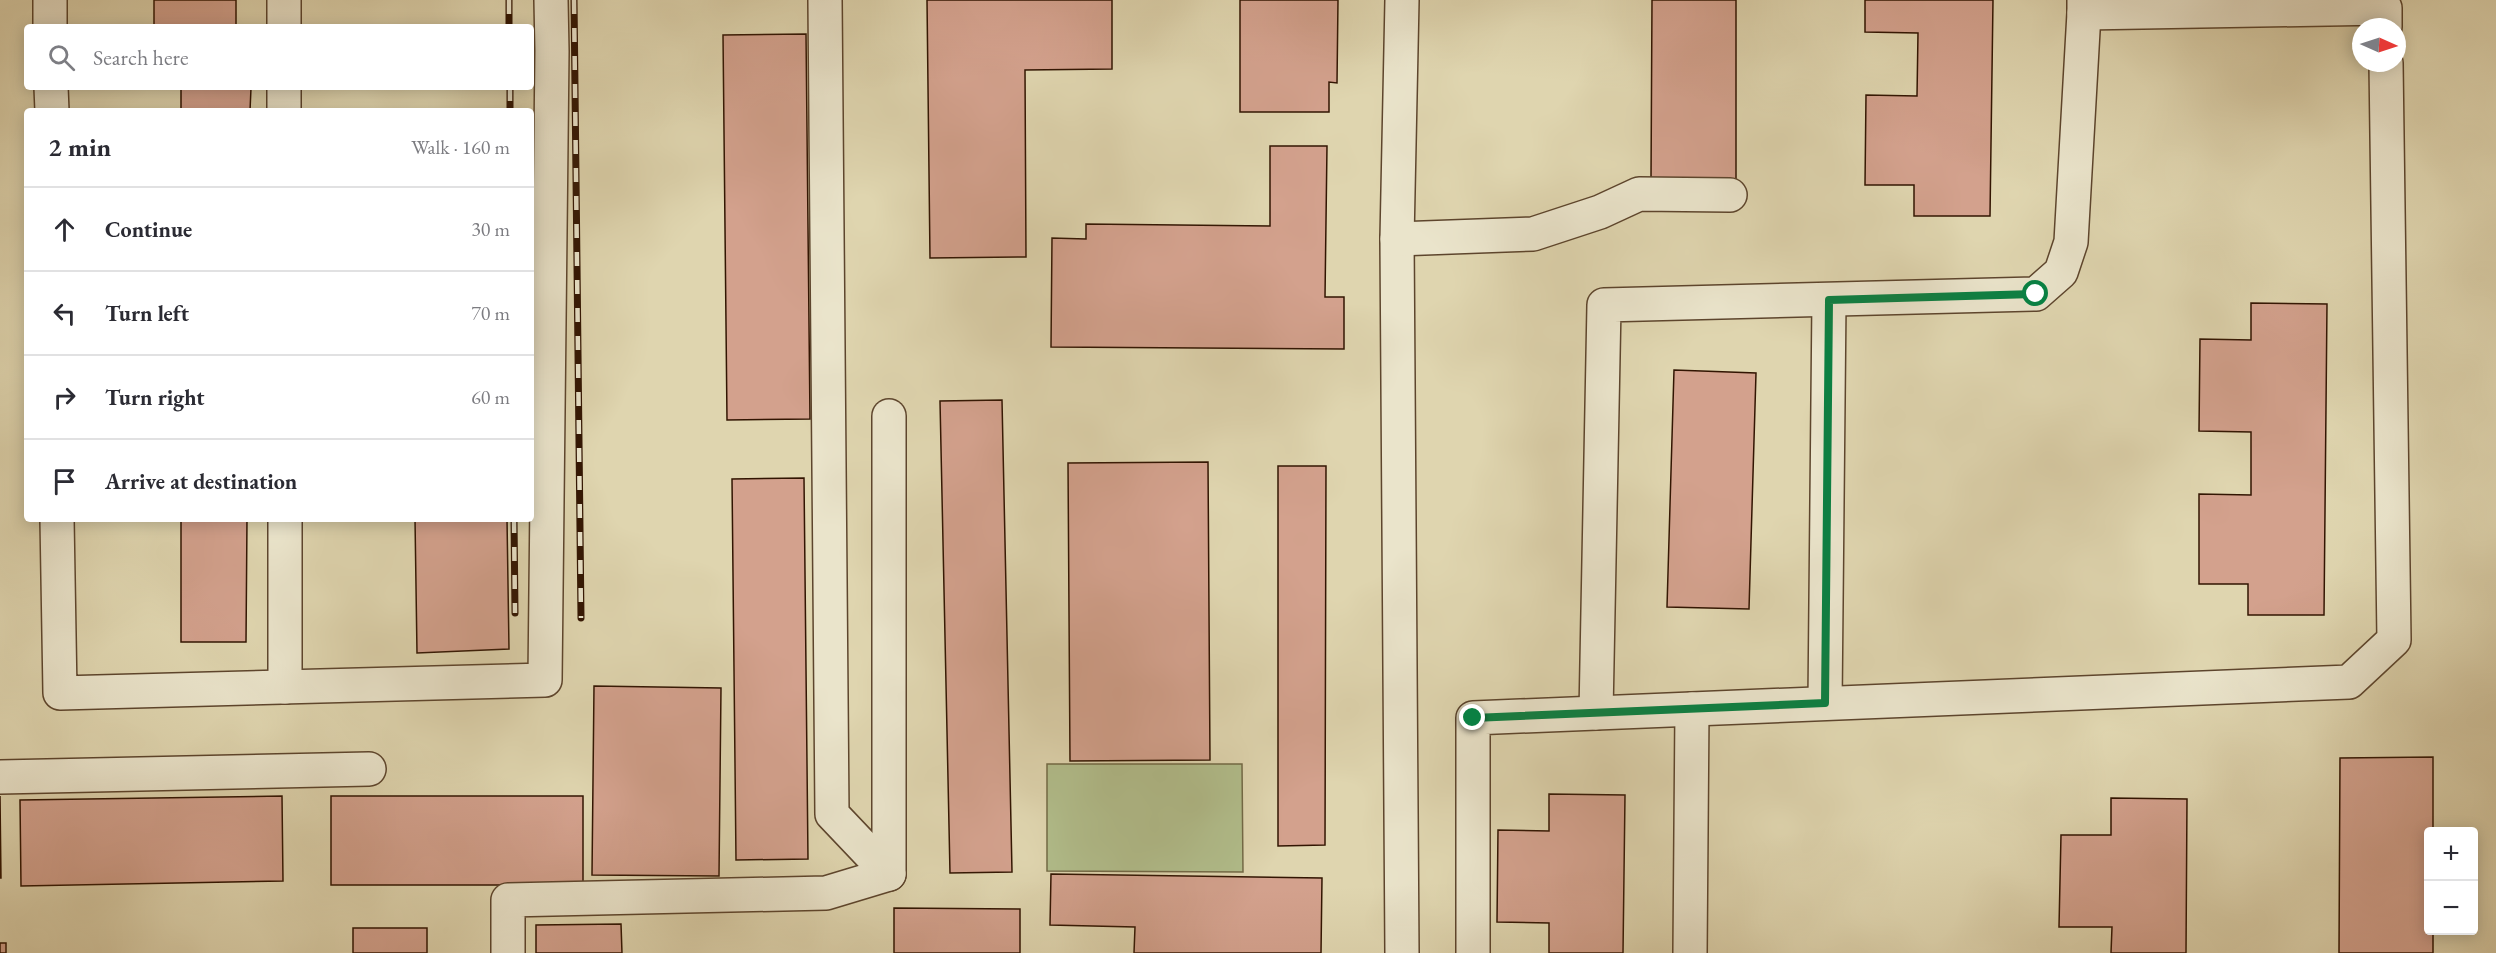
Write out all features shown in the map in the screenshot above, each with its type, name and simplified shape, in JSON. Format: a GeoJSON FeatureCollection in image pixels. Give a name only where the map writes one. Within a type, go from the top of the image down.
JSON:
{"type":"FeatureCollection","features":[{"type":"Feature","properties":{"kind":"street"},"geometry":{"type":"LineString","coordinates":[[50,0],[50,24]]}},
{"type":"Feature","properties":{"kind":"street"},"geometry":{"type":"LineString","coordinates":[[284,0],[284,24]]}},
{"type":"Feature","properties":{"kind":"street"},"geometry":{"type":"LineString","coordinates":[[57,522],[60,693],[545,680],[542,51],[551,0]]}},
{"type":"Feature","properties":{"kind":"street"},"geometry":{"type":"LineString","coordinates":[[825,0],[832,814],[889,874]]}},
{"type":"Feature","properties":{"kind":"street"},"geometry":{"type":"LineString","coordinates":[[1402,0],[1397,239],[1402,953]]}},
{"type":"Feature","properties":{"kind":"street"},"geometry":{"type":"LineString","coordinates":[[1596,713],[1604,305],[2036,294],[2061,272],[2071,242],[2084,7],[2251,5],[2385,8],[2385,18]]}},
{"type":"Feature","properties":{"kind":"street"},"geometry":{"type":"LineString","coordinates":[[1473,953],[1473,718],[2349,682],[2394,640],[2386,72]]}},
{"type":"Feature","properties":{"kind":"street"},"geometry":{"type":"LineString","coordinates":[[51,90],[52,108]]}},
{"type":"Feature","properties":{"kind":"street"},"geometry":{"type":"LineString","coordinates":[[284,90],[284,108]]}},
{"type":"Feature","properties":{"kind":"street"},"geometry":{"type":"LineString","coordinates":[[1397,239],[1533,234],[1600,212],[1639,194],[1730,195]]}},
{"type":"Feature","properties":{"kind":"street"},"geometry":{"type":"LineString","coordinates":[[1825,703],[1829,300]]}},
{"type":"Feature","properties":{"kind":"street"},"geometry":{"type":"LineString","coordinates":[[889,874],[890,416]]}},
{"type":"Feature","properties":{"kind":"street"},"geometry":{"type":"LineString","coordinates":[[285,522],[285,687]]}},
{"type":"Feature","properties":{"kind":"street"},"geometry":{"type":"LineString","coordinates":[[1690,953],[1692,709]]}},
{"type":"Feature","properties":{"kind":"street"},"geometry":{"type":"LineString","coordinates":[[0,777],[369,770]]}},
{"type":"Feature","properties":{"kind":"street"},"geometry":{"type":"LineString","coordinates":[[508,953],[508,900],[826,893],[889,874]]}},
{"type":"Feature","properties":{"kind":"green space"},"geometry":{"type":"Polygon","coordinates":[[[1047,764],[1242,764],[1243,872],[1047,871],[1047,764]]]}},
{"type":"Feature","properties":{"kind":"building"},"geometry":{"type":"Polygon","coordinates":[[[154,0],[236,0],[236,24],[154,24],[154,0]]]}},
{"type":"Feature","properties":{"kind":"building"},"geometry":{"type":"Polygon","coordinates":[[[927,0],[1112,0],[1112,69],[1025,70],[1026,257],[930,258],[927,0]]]}},
{"type":"Feature","properties":{"kind":"building"},"geometry":{"type":"Polygon","coordinates":[[[1240,0],[1338,0],[1337,83],[1329,82],[1329,112],[1240,112],[1240,0]]]}},
{"type":"Feature","properties":{"kind":"building"},"geometry":{"type":"Polygon","coordinates":[[[1652,0],[1736,0],[1736,180],[1651,180],[1652,0]]]}},
{"type":"Feature","properties":{"kind":"building"},"geometry":{"type":"Polygon","coordinates":[[[1865,0],[1993,0],[1990,216],[1914,216],[1914,185],[1865,185],[1866,95],[1917,96],[1918,33],[1865,32],[1865,0]]]}},
{"type":"Feature","properties":{"kind":"building"},"geometry":{"type":"Polygon","coordinates":[[[806,34],[810,419],[727,420],[723,35],[806,34]]]}},
{"type":"Feature","properties":{"kind":"building"},"geometry":{"type":"Polygon","coordinates":[[[181,90],[251,90],[250,108],[181,108],[181,90]]]}},
{"type":"Feature","properties":{"kind":"building"},"geometry":{"type":"Polygon","coordinates":[[[1270,146],[1327,146],[1325,297],[1344,297],[1344,349],[1051,347],[1052,238],[1086,239],[1086,224],[1270,226],[1270,146]]]}},
{"type":"Feature","properties":{"kind":"building"},"geometry":{"type":"Polygon","coordinates":[[[2251,303],[2327,304],[2324,615],[2248,615],[2248,584],[2199,584],[2199,494],[2251,495],[2251,432],[2199,431],[2200,339],[2251,340],[2251,303]]]}},
{"type":"Feature","properties":{"kind":"building"},"geometry":{"type":"Polygon","coordinates":[[[1674,370],[1756,373],[1749,609],[1667,607],[1674,370]]]}},
{"type":"Feature","properties":{"kind":"building"},"geometry":{"type":"Polygon","coordinates":[[[1002,400],[1012,872],[950,873],[940,401],[1002,400]]]}},
{"type":"Feature","properties":{"kind":"building"},"geometry":{"type":"Polygon","coordinates":[[[1208,462],[1210,760],[1070,761],[1068,463],[1208,462]]]}},
{"type":"Feature","properties":{"kind":"building"},"geometry":{"type":"Polygon","coordinates":[[[1278,466],[1326,466],[1325,845],[1278,846],[1278,466]]]}},
{"type":"Feature","properties":{"kind":"building"},"geometry":{"type":"Polygon","coordinates":[[[804,478],[808,859],[736,860],[732,479],[804,478]]]}},
{"type":"Feature","properties":{"kind":"building"},"geometry":{"type":"Polygon","coordinates":[[[181,522],[247,522],[246,642],[181,642],[181,522]]]}},
{"type":"Feature","properties":{"kind":"building"},"geometry":{"type":"Polygon","coordinates":[[[415,522],[507,522],[509,649],[417,653],[415,522]]]}},
{"type":"Feature","properties":{"kind":"building"},"geometry":{"type":"Polygon","coordinates":[[[594,686],[721,688],[719,876],[592,875],[594,686]]]}},
{"type":"Feature","properties":{"kind":"building"},"geometry":{"type":"Polygon","coordinates":[[[2433,757],[2433,827],[2424,827],[2424,935],[2433,935],[2433,953],[2339,953],[2340,758],[2433,757]]]}},
{"type":"Feature","properties":{"kind":"building"},"geometry":{"type":"Polygon","coordinates":[[[1549,794],[1625,795],[1623,953],[1549,953],[1549,923],[1497,922],[1498,830],[1549,831],[1549,794]]]}},
{"type":"Feature","properties":{"kind":"building"},"geometry":{"type":"Polygon","coordinates":[[[0,796],[1,878],[0,878],[0,796]]]}},
{"type":"Feature","properties":{"kind":"building"},"geometry":{"type":"Polygon","coordinates":[[[282,796],[283,881],[21,886],[20,800],[282,796]]]}},
{"type":"Feature","properties":{"kind":"building"},"geometry":{"type":"Polygon","coordinates":[[[331,796],[583,796],[583,885],[331,885],[331,796]]]}},
{"type":"Feature","properties":{"kind":"building"},"geometry":{"type":"Polygon","coordinates":[[[2111,798],[2187,799],[2186,953],[2111,953],[2112,927],[2059,927],[2061,835],[2111,835],[2111,798]]]}},
{"type":"Feature","properties":{"kind":"building"},"geometry":{"type":"Polygon","coordinates":[[[1051,874],[1322,878],[1321,953],[1134,953],[1135,927],[1050,925],[1051,874]]]}},
{"type":"Feature","properties":{"kind":"building"},"geometry":{"type":"Polygon","coordinates":[[[894,908],[1020,909],[1020,953],[894,953],[894,908]]]}},
{"type":"Feature","properties":{"kind":"building"},"geometry":{"type":"Polygon","coordinates":[[[621,924],[622,953],[536,953],[536,925],[621,924]]]}},
{"type":"Feature","properties":{"kind":"building"},"geometry":{"type":"Polygon","coordinates":[[[353,928],[427,928],[427,953],[353,953],[353,928]]]}},
{"type":"Feature","properties":{"kind":"building"},"geometry":{"type":"Polygon","coordinates":[[[0,943],[6,943],[6,953],[0,953],[0,943]]]}},
{"type":"Feature","properties":{"kind":"railway"},"geometry":{"type":"LineString","coordinates":[[509,0],[509,24]]}},
{"type":"Feature","properties":{"kind":"railway"},"geometry":{"type":"LineString","coordinates":[[574,0],[581,618]]}},
{"type":"Feature","properties":{"kind":"railway"},"geometry":{"type":"LineString","coordinates":[[510,90],[510,108]]}},
{"type":"Feature","properties":{"kind":"railway"},"geometry":{"type":"LineString","coordinates":[[514,522],[515,613]]}},
{"type":"Feature","properties":{"kind":"route"},"geometry":{"type":"LineString","coordinates":[[1473,718],[1825,703],[1829,300],[2036,294]]}}]}
